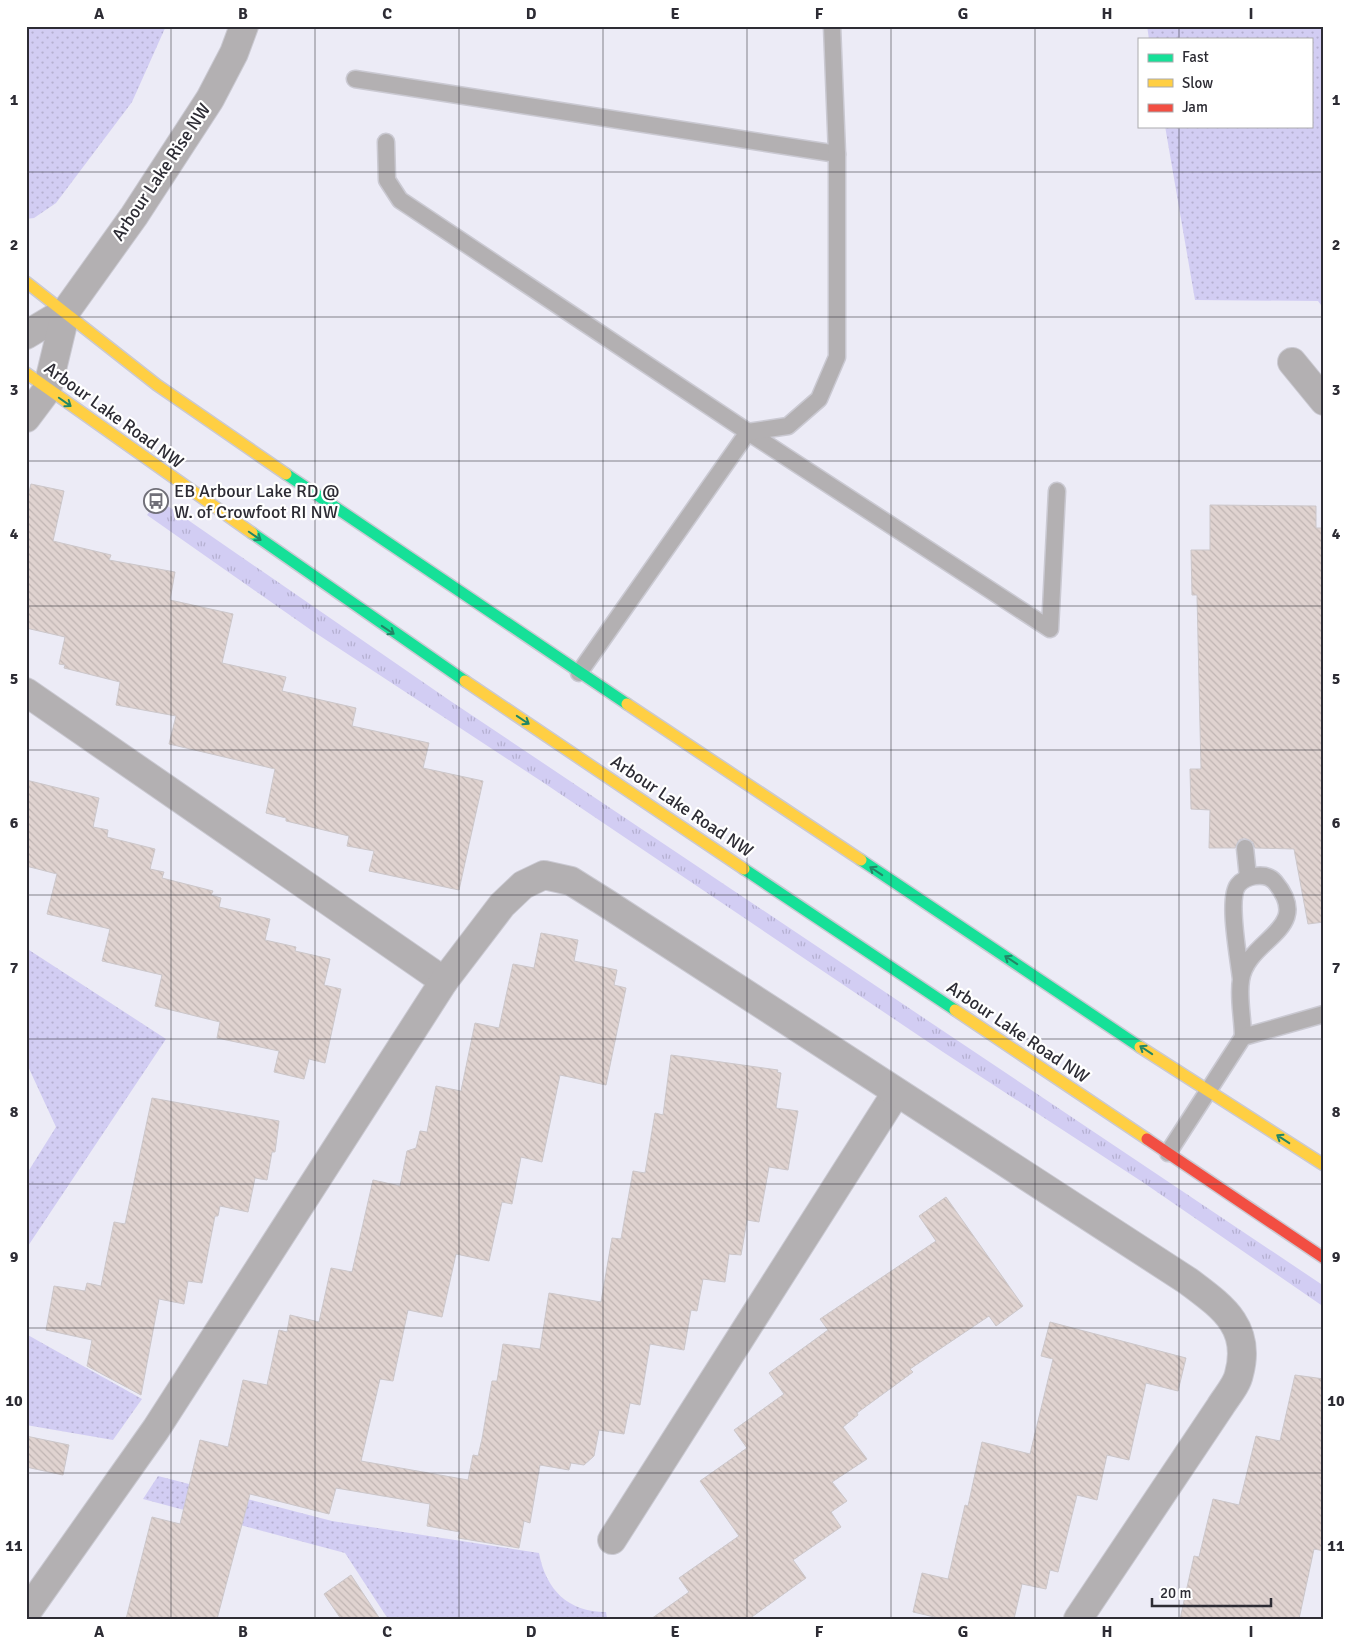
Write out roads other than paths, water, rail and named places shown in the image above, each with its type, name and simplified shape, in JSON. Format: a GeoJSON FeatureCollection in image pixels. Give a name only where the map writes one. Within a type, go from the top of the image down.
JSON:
{"type":"FeatureCollection","features":[{"type":"Feature","properties":{"kind":"street","name":"Arbour Lake Rise NW"},"geometry":{"type":"LineString","coordinates":[[66,311],[134,216],[210,99],[234,53],[244,26]]}},
{"type":"Feature","properties":{"kind":"street"},"geometry":{"type":"LineString","coordinates":[[26,282],[66,311],[158,384],[579,673],[1208,1092],[1324,1165]]}},
{"type":"Feature","properties":{"kind":"street"},"geometry":{"type":"LineString","coordinates":[[26,335],[66,311]]}},
{"type":"Feature","properties":{"kind":"street"},"geometry":{"type":"LineString","coordinates":[[26,418],[47,390],[66,311]]}},
{"type":"Feature","properties":{"kind":"street"},"geometry":{"type":"LineString","coordinates":[[1292,362],[1324,401]]}},
{"type":"Feature","properties":{"kind":"street","name":"Arbour Lake Road NW"},"geometry":{"type":"LineString","coordinates":[[26,373],[47,390],[396,635],[1324,1258]]}},
{"type":"Feature","properties":{"kind":"street"},"geometry":{"type":"LineString","coordinates":[[26,692],[444,982]]}},
{"type":"Feature","properties":{"kind":"street"},"geometry":{"type":"LineString","coordinates":[[26,1613],[156,1429],[444,982],[502,904],[523,885],[544,875],[571,881],[1188,1281],[1216,1302],[1234,1320],[1242,1341],[1239,1375],[1078,1619]]}},
{"type":"Feature","properties":{"kind":"street"},"geometry":{"type":"LineString","coordinates":[[612,1540],[896,1093]]}},
{"type":"Feature","properties":{"kind":"lane"},"geometry":{"type":"LineString","coordinates":[[579,673],[748,432],[788,426],[819,399],[836,357],[837,154],[832,26]]}},
{"type":"Feature","properties":{"kind":"lane"},"geometry":{"type":"LineString","coordinates":[[355,79],[837,154]]}},
{"type":"Feature","properties":{"kind":"lane"},"geometry":{"type":"LineString","coordinates":[[386,142],[387,180],[400,200],[748,432],[1050,629],[1057,491]]}},
{"type":"Feature","properties":{"kind":"lane"},"geometry":{"type":"LineString","coordinates":[[1245,848],[1248,877]]}},
{"type":"Feature","properties":{"kind":"lane"},"geometry":{"type":"LineString","coordinates":[[1168,1153],[1244,1036],[1233,900],[1238,885],[1248,877],[1260,875],[1272,879],[1283,892],[1288,910],[1285,922],[1276,934],[1261,945],[1240,979]]}},
{"type":"Feature","properties":{"kind":"lane"},"geometry":{"type":"LineString","coordinates":[[1244,1036],[1324,1014]]}},
{"type":"Feature","properties":{"kind":"place","name":"EB Arbour Lake RD @ W. of Crowfoot RI NW"},"geometry":{"type":"Point","coordinates":[156,501]}}]}
